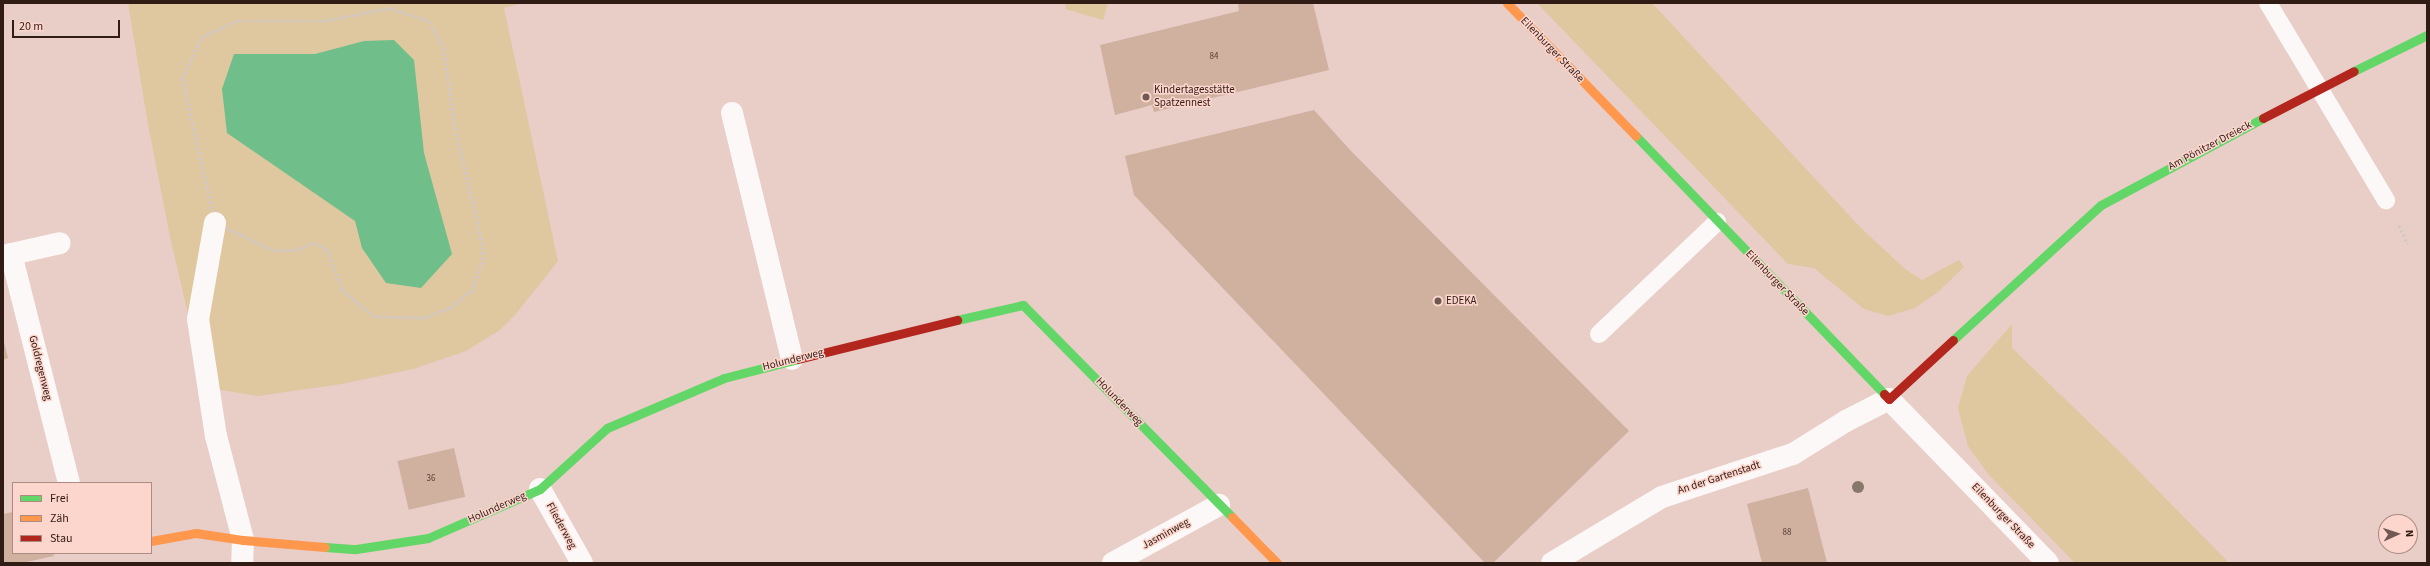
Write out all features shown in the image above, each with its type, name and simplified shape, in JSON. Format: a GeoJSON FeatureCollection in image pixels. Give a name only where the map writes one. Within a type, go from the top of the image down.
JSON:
{"type":"FeatureCollection","features":[{"type":"Feature","properties":{"kind":"street","name":"Eilenburger Straße"},"geometry":{"type":"LineString","coordinates":[[1507,3],[2048,563]]}},
{"type":"Feature","properties":{"kind":"street","name":"Am Pönitzer Dreieck"},"geometry":{"type":"LineString","coordinates":[[1889,399],[2101,205],[2319,88],[2427,36]]}},
{"type":"Feature","properties":{"kind":"street"},"geometry":{"type":"LineString","coordinates":[[732,113],[792,359]]}},
{"type":"Feature","properties":{"kind":"street"},"geometry":{"type":"LineString","coordinates":[[215,223],[198,319],[216,436],[243,540],[242,563]]}},
{"type":"Feature","properties":{"kind":"street"},"geometry":{"type":"LineString","coordinates":[[7,255],[60,243]]}},
{"type":"Feature","properties":{"kind":"street","name":"Goldregenweg"},"geometry":{"type":"LineString","coordinates":[[7,255],[69,482]]}},
{"type":"Feature","properties":{"kind":"street","name":"Holunderweg"},"geometry":{"type":"LineString","coordinates":[[243,540],[356,548],[428,538],[540,489],[607,428],[724,378],[792,359],[1023,305],[1277,563]]}},
{"type":"Feature","properties":{"kind":"street","name":"An der Gartenstadt"},"geometry":{"type":"LineString","coordinates":[[1552,563],[1662,497],[1793,454],[1846,421],[1889,399]]}},
{"type":"Feature","properties":{"kind":"street","name":"Fliederweg"},"geometry":{"type":"LineString","coordinates":[[540,489],[582,563]]}},
{"type":"Feature","properties":{"kind":"street","name":"Jasminweg"},"geometry":{"type":"LineString","coordinates":[[1113,563],[1219,505]]}},
{"type":"Feature","properties":{"kind":"street"},"geometry":{"type":"LineString","coordinates":[[152,541],[196,533],[243,540]]}},
{"type":"Feature","properties":{"kind":"lane"},"geometry":{"type":"LineString","coordinates":[[2268,3],[2386,200]]}},
{"type":"Feature","properties":{"kind":"lane"},"geometry":{"type":"LineString","coordinates":[[1599,334],[1717,222]]}},
{"type":"Feature","properties":{"kind":"path"},"geometry":{"type":"LineString","coordinates":[[390,8],[429,22],[444,48],[455,128],[478,222],[484,257],[472,291],[450,308],[425,318],[374,317],[342,290],[327,250],[313,243],[300,250],[274,252],[215,223],[182,79],[202,37],[236,21],[323,21],[390,8]]}},
{"type":"Feature","properties":{"kind":"shaded area"},"geometry":{"type":"Polygon","coordinates":[[[128,3],[522,3],[504,8],[558,261],[515,315],[500,330],[466,351],[413,369],[342,384],[258,396],[209,388],[190,322],[170,237],[147,119],[128,3]]]}},
{"type":"Feature","properties":{"kind":"shaded area"},"geometry":{"type":"Polygon","coordinates":[[[1066,3],[1108,3],[1103,20],[1065,9],[1066,3]]]}},
{"type":"Feature","properties":{"kind":"shaded area"},"geometry":{"type":"Polygon","coordinates":[[[1537,3],[1652,3],[1860,227],[1905,269],[1922,280],[1959,260],[1964,267],[1938,292],[1915,308],[1888,316],[1864,309],[1814,268],[1788,264],[1537,3]]]}},
{"type":"Feature","properties":{"kind":"shaded area"},"geometry":{"type":"Polygon","coordinates":[[[394,40],[414,60],[424,153],[452,254],[421,288],[386,283],[362,248],[355,221],[227,133],[222,89],[234,54],[315,54],[364,41],[394,40]]]}},
{"type":"Feature","properties":{"kind":"shaded area"},"geometry":{"type":"Polygon","coordinates":[[[2012,324],[2012,348],[2123,455],[2229,563],[2075,563],[1988,474],[1968,446],[1958,408],[1967,376],[2012,324]]]}},
{"type":"Feature","properties":{"kind":"building"},"geometry":{"type":"Polygon","coordinates":[[[1238,3],[1313,3],[1329,70],[1154,112],[1152,105],[1115,115],[1100,45],[1239,11],[1238,3]]]}},
{"type":"Feature","properties":{"kind":"building"},"geometry":{"type":"Polygon","coordinates":[[[1314,110],[1351,151],[1629,431],[1493,563],[1485,563],[1134,195],[1125,156],[1314,110]]]}},
{"type":"Feature","properties":{"kind":"building"},"geometry":{"type":"Polygon","coordinates":[[[3,338],[8,358],[3,360],[3,338]]]}},
{"type":"Feature","properties":{"kind":"building"},"geometry":{"type":"Polygon","coordinates":[[[454,448],[465,497],[409,510],[397,461],[454,448]]]}},
{"type":"Feature","properties":{"kind":"building"},"geometry":{"type":"Polygon","coordinates":[[[1808,488],[1827,563],[1762,563],[1747,504],[1808,488]]]}},
{"type":"Feature","properties":{"kind":"building"},"geometry":{"type":"Polygon","coordinates":[[[12,512],[12,554],[53,554],[54,556],[22,563],[3,563],[3,514],[12,512]]]}},
{"type":"Feature","properties":{"kind":"traffic: fast"},"geometry":{"type":"LineString","coordinates":[[2354,71],[2427,35]]}},
{"type":"Feature","properties":{"kind":"traffic: fast"},"geometry":{"type":"LineString","coordinates":[[1953,340],[2101,205],[2263,118]]}},
{"type":"Feature","properties":{"kind":"traffic: fast"},"geometry":{"type":"LineString","coordinates":[[1636,136],[1884,394]]}},
{"type":"Feature","properties":{"kind":"traffic: fast"},"geometry":{"type":"LineString","coordinates":[[957,320],[1023,305],[1232,517]]}},
{"type":"Feature","properties":{"kind":"traffic: fast"},"geometry":{"type":"LineString","coordinates":[[325,547],[356,549],[428,538],[540,489],[607,428],[724,378],[798,359]]}},
{"type":"Feature","properties":{"kind":"traffic: slow"},"geometry":{"type":"LineString","coordinates":[[1507,3],[1636,136]]}},
{"type":"Feature","properties":{"kind":"traffic: slow"},"geometry":{"type":"LineString","coordinates":[[1232,517],[1277,563]]}},
{"type":"Feature","properties":{"kind":"traffic: slow"},"geometry":{"type":"LineString","coordinates":[[152,541],[196,533],[243,540],[325,547]]}},
{"type":"Feature","properties":{"kind":"traffic: jam"},"geometry":{"type":"LineString","coordinates":[[2263,118],[2354,71]]}},
{"type":"Feature","properties":{"kind":"traffic: jam"},"geometry":{"type":"LineString","coordinates":[[798,359],[957,320]]}},
{"type":"Feature","properties":{"kind":"traffic: jam"},"geometry":{"type":"LineString","coordinates":[[1884,394],[1889,399],[1953,340]]}},
{"type":"Feature","properties":{"kind":"place","name":"Kindertagesstätte Spatzennest"},"geometry":{"type":"Point","coordinates":[1146,97]}},
{"type":"Feature","properties":{"kind":"place","name":"EDEKA"},"geometry":{"type":"Point","coordinates":[1438,301]}}]}
